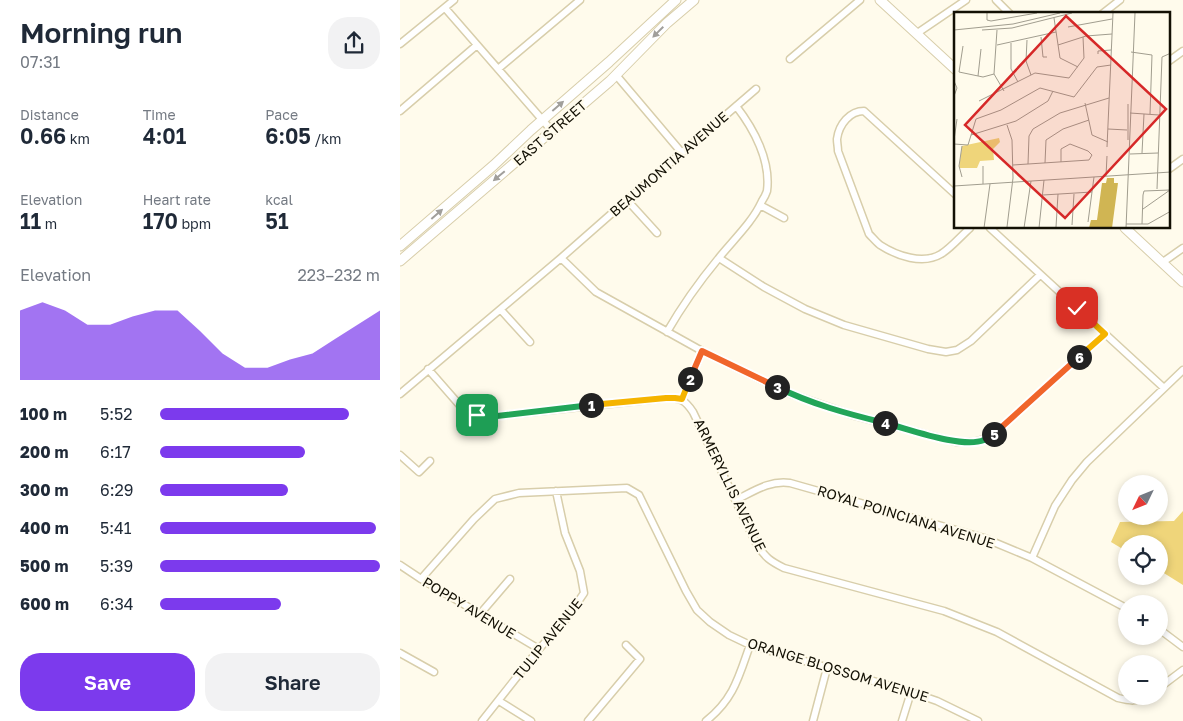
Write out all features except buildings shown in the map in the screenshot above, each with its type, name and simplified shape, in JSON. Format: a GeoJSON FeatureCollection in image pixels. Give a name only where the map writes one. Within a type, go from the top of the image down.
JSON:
{"type":"FeatureCollection","features":[{"type":"Feature","properties":{"kind":"main road","name":"EAST STREET"},"geometry":{"type":"LineString","coordinates":[[400,246],[494,165],[676,0]]}},
{"type":"Feature","properties":{"kind":"main road","name":"EAST STREET"},"geometry":{"type":"LineString","coordinates":[[400,261],[616,75],[667,23],[694,0]]}},
{"type":"Feature","properties":{"kind":"main road"},"geometry":{"type":"LineString","coordinates":[[880,0],[954,68]]}},
{"type":"Feature","properties":{"kind":"main road"},"geometry":{"type":"LineString","coordinates":[[1126,229],[1183,282]]}},
{"type":"Feature","properties":{"kind":"street"},"geometry":{"type":"LineString","coordinates":[[400,44],[454,0]]}},
{"type":"Feature","properties":{"kind":"street"},"geometry":{"type":"LineString","coordinates":[[498,69],[580,0]]}},
{"type":"Feature","properties":{"kind":"street"},"geometry":{"type":"LineString","coordinates":[[790,59],[860,0]]}},
{"type":"Feature","properties":{"kind":"street"},"geometry":{"type":"LineString","coordinates":[[916,34],[966,0]]}},
{"type":"Feature","properties":{"kind":"street"},"geometry":{"type":"LineString","coordinates":[[996,0],[1008,12]]}},
{"type":"Feature","properties":{"kind":"street"},"geometry":{"type":"LineString","coordinates":[[1105,12],[1120,0]]}},
{"type":"Feature","properties":{"kind":"street"},"geometry":{"type":"LineString","coordinates":[[445,8],[552,131]]}},
{"type":"Feature","properties":{"kind":"street"},"geometry":{"type":"LineString","coordinates":[[400,111],[477,44]]}},
{"type":"Feature","properties":{"kind":"street"},"geometry":{"type":"LineString","coordinates":[[1170,61],[1183,51]]}},
{"type":"Feature","properties":{"kind":"street"},"geometry":{"type":"LineString","coordinates":[[616,75],[682,153]]}},
{"type":"Feature","properties":{"kind":"street"},"geometry":{"type":"LineString","coordinates":[[736,106],[756,89]]}},
{"type":"Feature","properties":{"kind":"street","name":"BEAUMONTIA AVENUE"},"geometry":{"type":"LineString","coordinates":[[400,394],[501,310],[736,106],[757,139],[766,166],[766,192],[756,214],[687,298],[667,332]]}},
{"type":"Feature","properties":{"kind":"street"},"geometry":{"type":"LineString","coordinates":[[954,192],[864,111],[851,114],[844,122],[837,140],[838,151],[869,234],[879,244],[892,252],[905,256],[930,258],[941,254],[969,229]]}},
{"type":"Feature","properties":{"kind":"street"},"geometry":{"type":"LineString","coordinates":[[1171,165],[1183,159]]}},
{"type":"Feature","properties":{"kind":"street"},"geometry":{"type":"LineString","coordinates":[[627,200],[657,233]]}},
{"type":"Feature","properties":{"kind":"street"},"geometry":{"type":"LineString","coordinates":[[760,205],[784,218]]}},
{"type":"Feature","properties":{"kind":"street"},"geometry":{"type":"LineString","coordinates":[[991,229],[1164,388]]}},
{"type":"Feature","properties":{"kind":"street"},"geometry":{"type":"LineString","coordinates":[[1163,262],[1183,248]]}},
{"type":"Feature","properties":{"kind":"street"},"geometry":{"type":"LineString","coordinates":[[561,258],[596,292],[702,351],[791,394],[855,416],[956,442],[984,440],[996,432],[1105,334]]}},
{"type":"Feature","properties":{"kind":"street"},"geometry":{"type":"LineString","coordinates":[[719,258],[764,287],[805,309],[844,325],[928,349],[946,352],[958,350],[971,341],[1040,275]]}},
{"type":"Feature","properties":{"kind":"street"},"geometry":{"type":"LineString","coordinates":[[501,310],[530,342]]}},
{"type":"Feature","properties":{"kind":"street"},"geometry":{"type":"LineString","coordinates":[[428,370],[463,409],[486,417],[666,398],[682,399],[702,351]]}},
{"type":"Feature","properties":{"kind":"street"},"geometry":{"type":"LineString","coordinates":[[1032,558],[1055,506],[1072,480],[1087,462],[1183,370]]}},
{"type":"Feature","properties":{"kind":"street","name":"ARMERYLLIS AVENUE"},"geometry":{"type":"LineString","coordinates":[[682,399],[693,412],[764,556],[784,568],[944,611],[997,632],[1118,698]]}},
{"type":"Feature","properties":{"kind":"street"},"geometry":{"type":"LineString","coordinates":[[400,455],[419,472],[430,461]]}},
{"type":"Feature","properties":{"kind":"street","name":"ROYAL POINCIANA AVENUE"},"geometry":{"type":"LineString","coordinates":[[736,500],[772,483],[781,481],[790,483],[984,538],[1032,558],[1118,604]]}},
{"type":"Feature","properties":{"kind":"street","name":"ORANGE BLOSSOM AVENUE"},"geometry":{"type":"LineString","coordinates":[[421,579],[474,519],[495,499],[519,493],[627,488],[638,495],[697,610],[729,635],[750,645],[911,692],[937,701],[978,721]]}},
{"type":"Feature","properties":{"kind":"street","name":"TULIP AVENUE"},"geometry":{"type":"LineString","coordinates":[[482,721],[567,618],[584,593],[580,571],[565,533],[556,491]]}},
{"type":"Feature","properties":{"kind":"street","name":"POPPY AVENUE"},"geometry":{"type":"LineString","coordinates":[[400,565],[540,649]]}},
{"type":"Feature","properties":{"kind":"street"},"geometry":{"type":"LineString","coordinates":[[480,614],[510,579]]}},
{"type":"Feature","properties":{"kind":"street"},"geometry":{"type":"LineString","coordinates":[[1168,635],[1183,647]]}},
{"type":"Feature","properties":{"kind":"street"},"geometry":{"type":"LineString","coordinates":[[588,721],[640,659],[626,645]]}},
{"type":"Feature","properties":{"kind":"street"},"geometry":{"type":"LineString","coordinates":[[706,721],[730,697],[750,645]]}},
{"type":"Feature","properties":{"kind":"street"},"geometry":{"type":"LineString","coordinates":[[400,654],[434,672]]}},
{"type":"Feature","properties":{"kind":"street"},"geometry":{"type":"LineString","coordinates":[[813,721],[827,668]]}},
{"type":"Feature","properties":{"kind":"street"},"geometry":{"type":"LineString","coordinates":[[1168,681],[1183,670]]}},
{"type":"Feature","properties":{"kind":"street"},"geometry":{"type":"LineString","coordinates":[[902,721],[911,692]]}},
{"type":"Feature","properties":{"kind":"street"},"geometry":{"type":"LineString","coordinates":[[498,701],[531,721]]}},
{"type":"Feature","properties":{"kind":"shaded area"},"geometry":{"type":"Polygon","coordinates":[[[1183,511],[1183,585],[1168,576],[1168,535],[1118,535],[1118,546],[1111,542],[1119,525],[1168,525],[1168,521],[1174,521],[1183,511]]]}},
{"type":"Feature","properties":{"kind":"route"},"geometry":{"type":"LineString","coordinates":[[477,415],[486,417],[611,403],[666,398],[682,399],[702,351],[791,394],[855,416],[956,442],[984,440],[996,432],[1105,334],[1077,308]]}}]}
